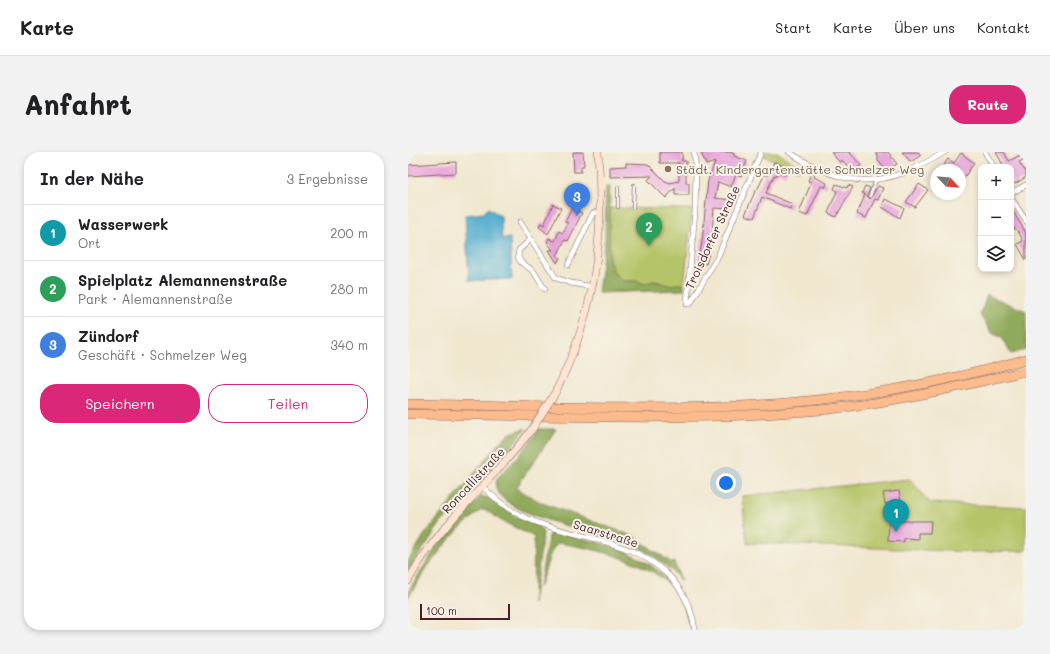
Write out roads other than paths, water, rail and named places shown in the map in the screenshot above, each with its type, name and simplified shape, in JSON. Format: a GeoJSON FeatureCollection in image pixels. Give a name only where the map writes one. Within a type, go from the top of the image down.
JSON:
{"type":"FeatureCollection","features":[{"type":"Feature","properties":{"kind":"highway"},"geometry":{"type":"LineString","coordinates":[[408,404],[637,408],[715,407],[770,403],[830,398],[909,386],[991,369],[1026,359]]}},
{"type":"Feature","properties":{"kind":"highway"},"geometry":{"type":"LineString","coordinates":[[408,414],[633,418],[777,413],[831,409],[908,397],[1026,371]]}},
{"type":"Feature","properties":{"kind":"street","name":"Roncallistraße"},"geometry":{"type":"LineString","coordinates":[[408,581],[438,535],[507,460],[532,429],[554,393],[578,342],[593,287],[599,243],[600,212],[598,152]]}},
{"type":"Feature","properties":{"kind":"street","name":"Troisdorfer Straße"},"geometry":{"type":"LineString","coordinates":[[694,152],[696,170],[695,211],[686,304],[693,302],[711,269],[761,152]]}},
{"type":"Feature","properties":{"kind":"street"},"geometry":{"type":"LineString","coordinates":[[789,152],[805,163],[832,175],[853,180],[876,180],[907,172],[945,152]]}},
{"type":"Feature","properties":{"kind":"street"},"geometry":{"type":"LineString","coordinates":[[985,152],[992,164]]}},
{"type":"Feature","properties":{"kind":"street"},"geometry":{"type":"LineString","coordinates":[[1014,191],[1026,185]]}},
{"type":"Feature","properties":{"kind":"street"},"geometry":{"type":"LineString","coordinates":[[1012,200],[1026,221]]}},
{"type":"Feature","properties":{"kind":"street"},"geometry":{"type":"LineString","coordinates":[[568,265],[593,213],[600,212]]}},
{"type":"Feature","properties":{"kind":"street"},"geometry":{"type":"LineString","coordinates":[[520,222],[556,278],[593,287]]}},
{"type":"Feature","properties":{"kind":"street"},"geometry":{"type":"LineString","coordinates":[[531,239],[519,250],[518,258],[522,265],[533,271],[545,289]]}},
{"type":"Feature","properties":{"kind":"street","name":"Saarstraße"},"geometry":{"type":"LineString","coordinates":[[482,486],[505,506],[525,518],[548,527],[619,545],[636,552],[655,563],[673,580],[685,598],[692,614],[695,630]]}},
{"type":"Feature","properties":{"kind":"lane"},"geometry":{"type":"LineString","coordinates":[[870,196],[876,180]]}},
{"type":"Feature","properties":{"kind":"lane"},"geometry":{"type":"LineString","coordinates":[[633,207],[634,185]]}},
{"type":"Feature","properties":{"kind":"lane"},"geometry":{"type":"LineString","coordinates":[[618,187],[618,207]]}},
{"type":"Feature","properties":{"kind":"water"},"geometry":{"type":"Polygon","coordinates":[[[488,208],[501,216],[502,239],[510,238],[512,279],[469,281],[465,215],[484,213],[488,208]]]}},
{"type":"Feature","properties":{"kind":"place","name":"Städt. Kindergartenstätte Schmelzer Weg"},"geometry":{"type":"Point","coordinates":[668,169]}},
{"type":"Feature","properties":{"kind":"place","name":"Zündorf"},"geometry":{"type":"Point","coordinates":[577,216]}},
{"type":"Feature","properties":{"kind":"place","name":"Spielplatz Alemannenstraße"},"geometry":{"type":"Point","coordinates":[649,246]}},
{"type":"Feature","properties":{"kind":"place","name":"Wasserwerk"},"geometry":{"type":"Point","coordinates":[896,532]}}]}
